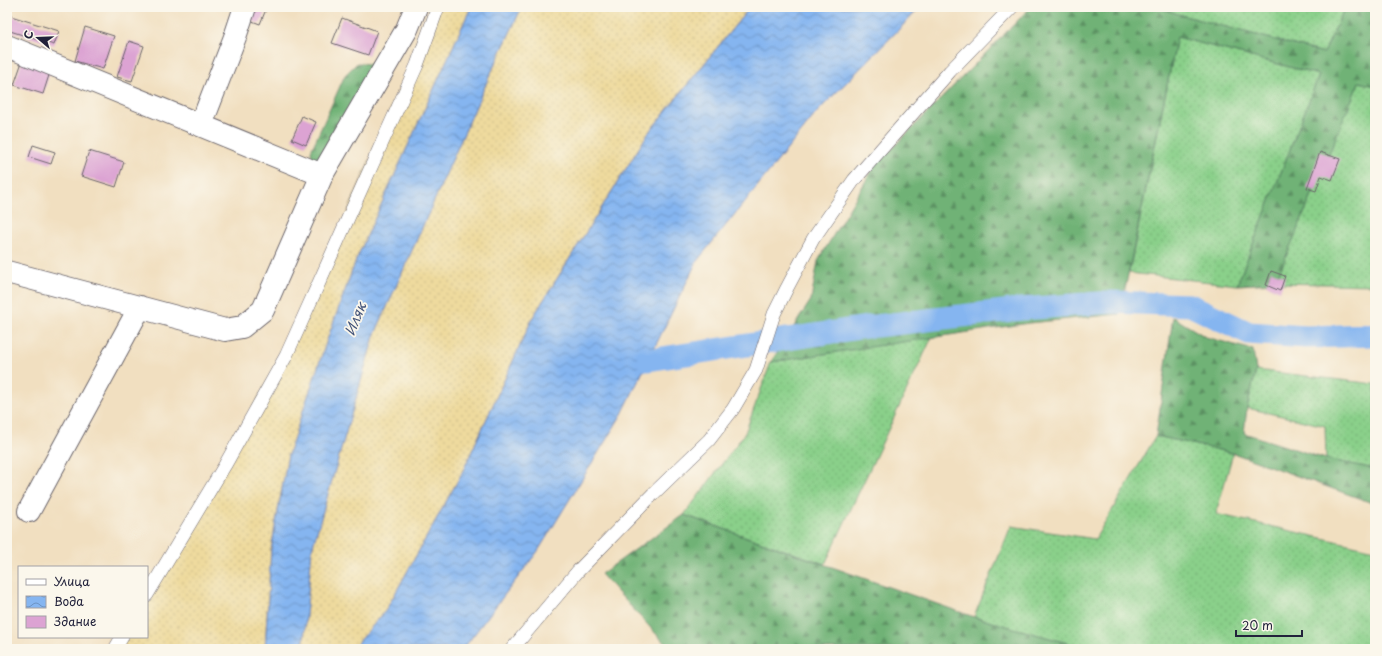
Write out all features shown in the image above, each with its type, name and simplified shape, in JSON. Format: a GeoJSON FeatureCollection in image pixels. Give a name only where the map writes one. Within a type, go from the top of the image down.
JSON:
{"type":"FeatureCollection","features":[{"type":"Feature","properties":{"kind":"street"},"geometry":{"type":"LineString","coordinates":[[201,125],[245,7]]}},
{"type":"Feature","properties":{"kind":"street"},"geometry":{"type":"LineString","coordinates":[[7,272],[225,330],[242,327],[247,324],[263,310],[322,175],[406,28],[416,7]]}},
{"type":"Feature","properties":{"kind":"street"},"geometry":{"type":"LineString","coordinates":[[7,46],[322,175]]}},
{"type":"Feature","properties":{"kind":"street"},"geometry":{"type":"LineString","coordinates":[[29,512],[140,307]]}},
{"type":"Feature","properties":{"kind":"lane"},"geometry":{"type":"LineString","coordinates":[[148,594],[225,465],[286,356],[417,65],[438,7]]}},
{"type":"Feature","properties":{"kind":"lane"},"geometry":{"type":"LineString","coordinates":[[512,649],[578,571],[653,494],[709,440],[733,409],[756,370],[774,314],[813,239],[854,180],[950,70],[1012,7]]}},
{"type":"Feature","properties":{"kind":"lane"},"geometry":{"type":"LineString","coordinates":[[115,649],[121,638]]}},
{"type":"Feature","properties":{"kind":"green space"},"geometry":{"type":"Polygon","coordinates":[[[1031,7],[1157,7],[1181,15],[1324,53],[1345,7],[1375,7],[1375,30],[1371,39],[1375,40],[1375,86],[1359,82],[1275,283],[1237,285],[1319,75],[1177,37],[1120,314],[1029,323],[771,362],[811,300],[818,261],[874,167],[1031,7]]]}},
{"type":"Feature","properties":{"kind":"green space"},"geometry":{"type":"Polygon","coordinates":[[[1157,7],[1345,7],[1324,53],[1181,15],[1157,7]]]}},
{"type":"Feature","properties":{"kind":"green space"},"geometry":{"type":"Polygon","coordinates":[[[1177,37],[1319,75],[1237,285],[1129,273],[1177,37]]]}},
{"type":"Feature","properties":{"kind":"green space"},"geometry":{"type":"Polygon","coordinates":[[[357,63],[372,64],[380,69],[319,159],[312,158],[311,151],[345,75],[357,63]]]}},
{"type":"Feature","properties":{"kind":"green space"},"geometry":{"type":"Polygon","coordinates":[[[1359,82],[1375,86],[1375,285],[1275,283],[1359,82]]]}},
{"type":"Feature","properties":{"kind":"green space"},"geometry":{"type":"Polygon","coordinates":[[[1173,317],[1206,337],[1253,350],[1256,370],[1247,408],[1244,433],[1326,459],[1375,469],[1375,504],[1233,453],[1156,436],[1173,317]]]}},
{"type":"Feature","properties":{"kind":"green space"},"geometry":{"type":"Polygon","coordinates":[[[932,337],[825,564],[684,515],[745,433],[771,362],[932,337]]]}},
{"type":"Feature","properties":{"kind":"green space"},"geometry":{"type":"Polygon","coordinates":[[[1256,370],[1375,384],[1375,469],[1326,459],[1325,426],[1247,408],[1256,370]]]}},
{"type":"Feature","properties":{"kind":"green space"},"geometry":{"type":"Polygon","coordinates":[[[1156,436],[1233,453],[1216,514],[1375,550],[1375,649],[1089,649],[974,617],[1011,526],[1095,539],[1156,436]]]}},
{"type":"Feature","properties":{"kind":"green space"},"geometry":{"type":"Polygon","coordinates":[[[684,515],[974,617],[1089,649],[670,649],[601,574],[684,515]]]}},
{"type":"Feature","properties":{"kind":"sand"},"geometry":{"type":"Polygon","coordinates":[[[430,7],[471,7],[356,260],[288,455],[271,550],[265,649],[118,649],[124,638],[148,638],[148,596],[304,316],[410,64],[430,7]]]}},
{"type":"Feature","properties":{"kind":"sand"},"geometry":{"type":"Polygon","coordinates":[[[522,7],[750,7],[649,132],[533,317],[462,473],[386,610],[353,649],[303,649],[312,549],[374,336],[489,77],[522,7]]]}},
{"type":"Feature","properties":{"kind":"water","name":"Иляк"},"geometry":{"type":"Polygon","coordinates":[[[471,7],[522,7],[489,77],[374,336],[312,549],[303,649],[265,649],[271,550],[288,455],[356,260],[471,7]]]}},
{"type":"Feature","properties":{"kind":"water"},"geometry":{"type":"Polygon","coordinates":[[[750,7],[921,7],[818,111],[697,261],[622,414],[538,551],[463,649],[353,649],[386,610],[462,473],[533,317],[649,132],[750,7]]]}},
{"type":"Feature","properties":{"kind":"building"},"geometry":{"type":"Polygon","coordinates":[[[248,7],[267,7],[260,24],[244,18],[248,7]]]}},
{"type":"Feature","properties":{"kind":"building"},"geometry":{"type":"Polygon","coordinates":[[[11,16],[59,31],[54,45],[7,30],[11,16]]]}},
{"type":"Feature","properties":{"kind":"building"},"geometry":{"type":"Polygon","coordinates":[[[342,18],[377,31],[368,55],[332,43],[342,18]]]}},
{"type":"Feature","properties":{"kind":"building"},"geometry":{"type":"Polygon","coordinates":[[[85,27],[114,36],[103,69],[75,61],[85,27]]]}},
{"type":"Feature","properties":{"kind":"building"},"geometry":{"type":"Polygon","coordinates":[[[129,41],[144,46],[132,81],[117,77],[129,41]]]}},
{"type":"Feature","properties":{"kind":"building"},"geometry":{"type":"Polygon","coordinates":[[[23,59],[51,69],[43,94],[14,85],[23,59]]]}},
{"type":"Feature","properties":{"kind":"building"},"geometry":{"type":"Polygon","coordinates":[[[302,116],[316,122],[306,145],[292,139],[302,116]]]}},
{"type":"Feature","properties":{"kind":"building"},"geometry":{"type":"Polygon","coordinates":[[[33,145],[55,152],[51,164],[29,157],[33,145]]]}},
{"type":"Feature","properties":{"kind":"building"},"geometry":{"type":"Polygon","coordinates":[[[89,151],[124,162],[116,187],[81,176],[89,151]]]}},
{"type":"Feature","properties":{"kind":"building"},"geometry":{"type":"Polygon","coordinates":[[[1320,152],[1340,159],[1332,180],[1321,176],[1316,191],[1307,188],[1320,152]]]}},
{"type":"Feature","properties":{"kind":"building"},"geometry":{"type":"Polygon","coordinates":[[[1271,271],[1285,276],[1280,291],[1266,285],[1271,271]]]}},
{"type":"Feature","properties":{"kind":"waterway"},"geometry":{"type":"LineString","coordinates":[[648,360],[867,327],[1021,309],[1112,302],[1190,305],[1249,333],[1306,337],[1375,335]]}}]}
